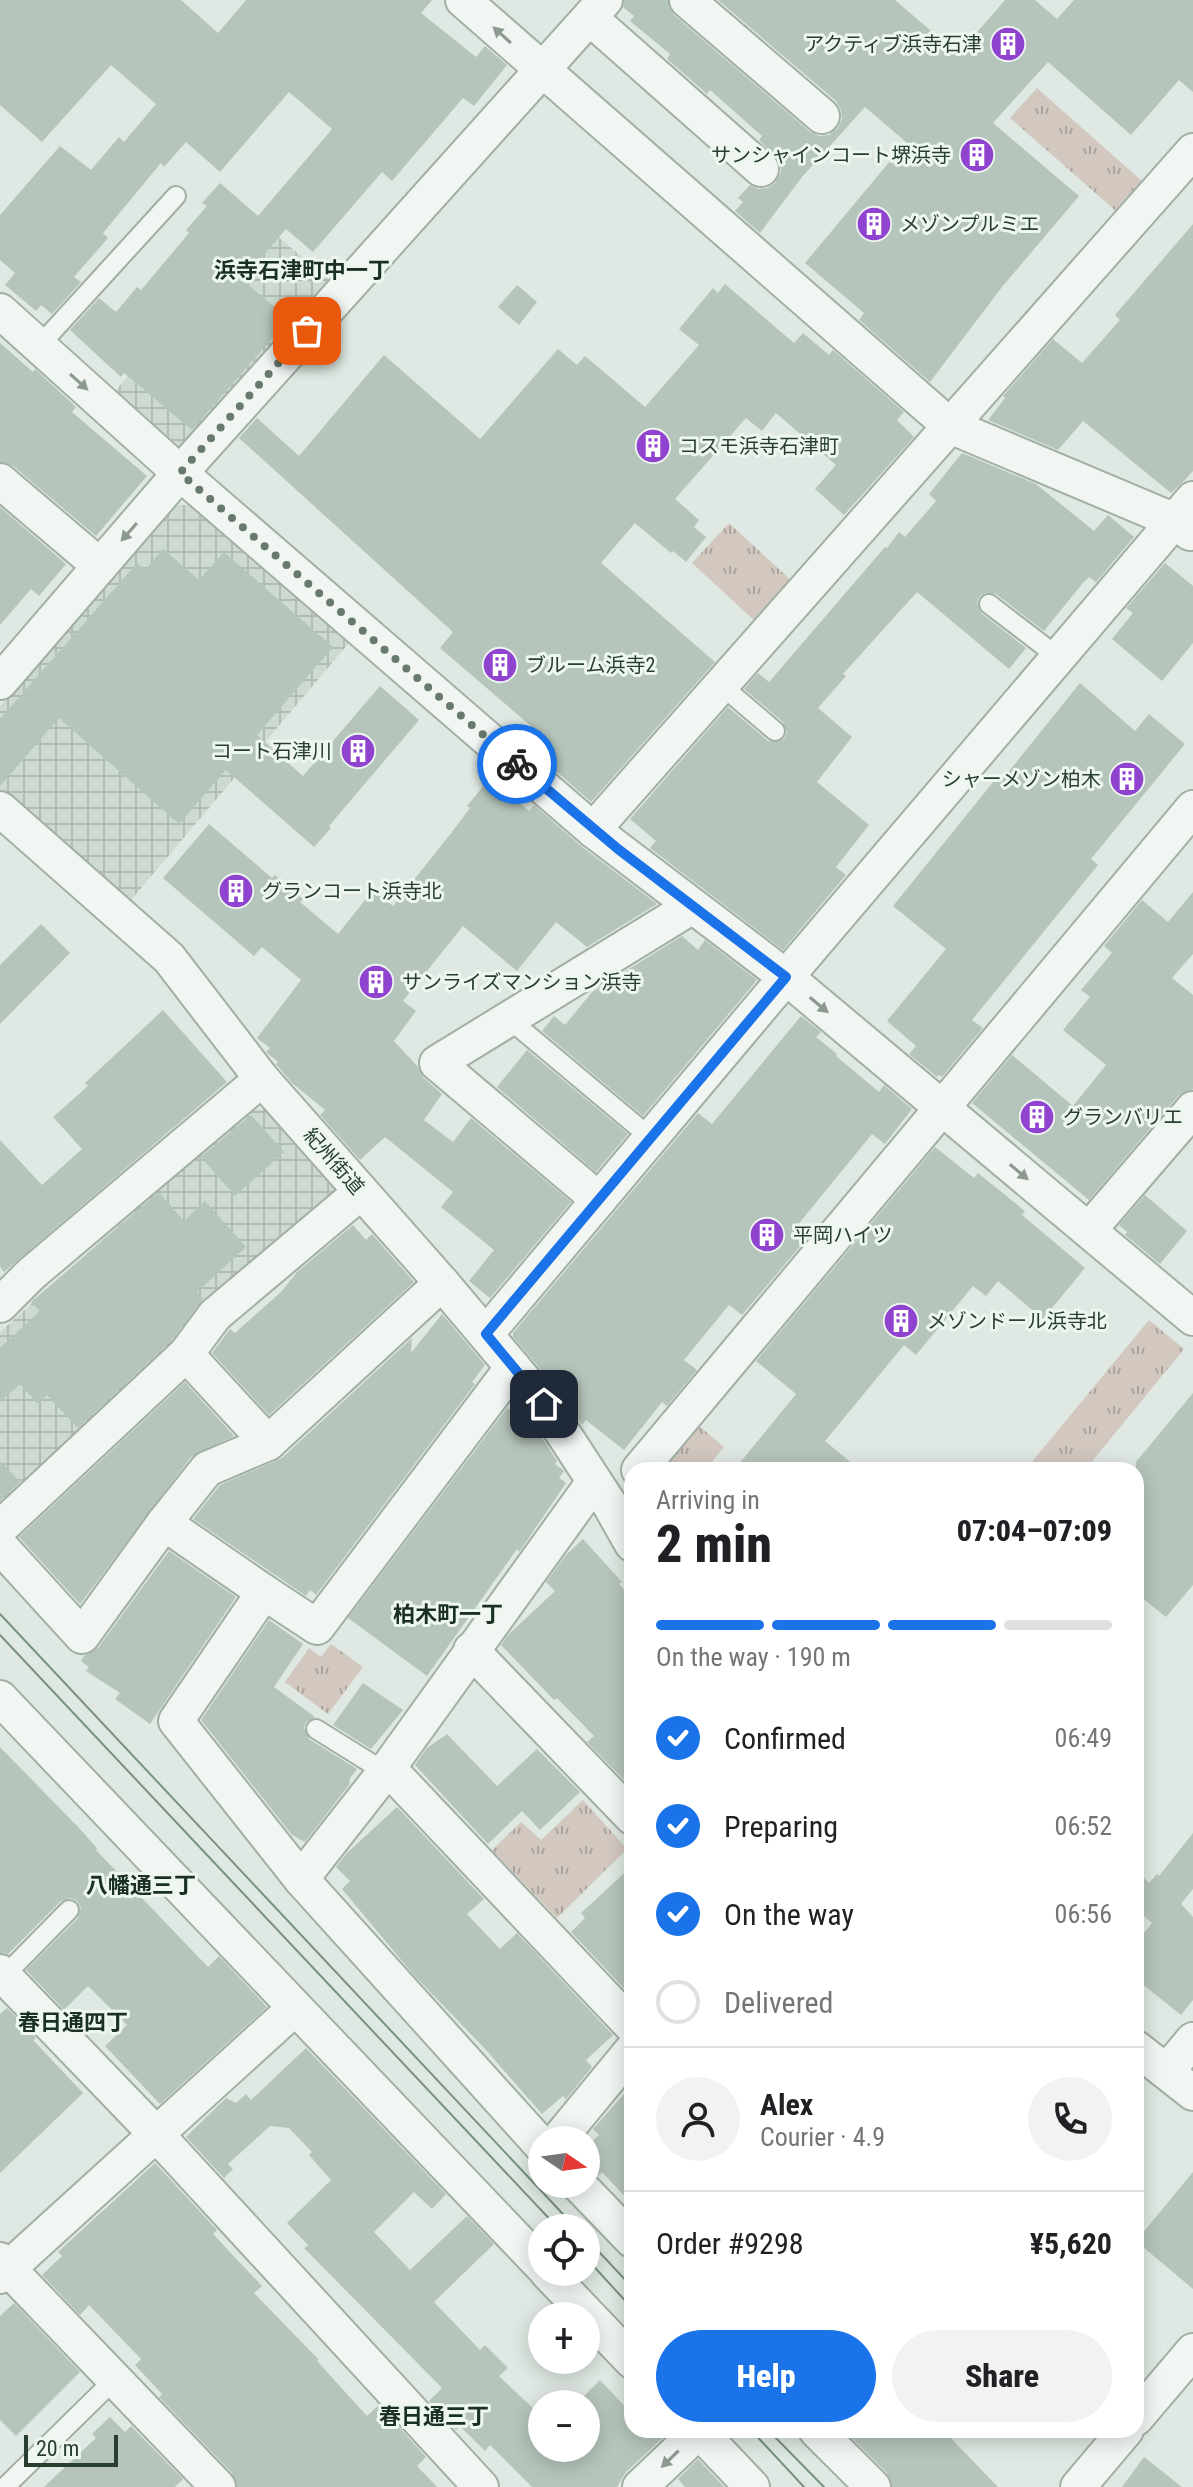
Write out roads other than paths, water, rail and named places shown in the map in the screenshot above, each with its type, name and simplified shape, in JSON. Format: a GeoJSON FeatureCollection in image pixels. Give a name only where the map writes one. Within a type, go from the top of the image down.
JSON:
{"type":"FeatureCollection","features":[{"type":"Feature","properties":{"kind":"street"},"geometry":{"type":"LineString","coordinates":[[463,0],[950,426],[1187,518],[1058,657],[486,1334]]}},
{"type":"Feature","properties":{"kind":"street"},"geometry":{"type":"LineString","coordinates":[[687,0],[822,116]]}},
{"type":"Feature","properties":{"kind":"street"},"geometry":{"type":"LineString","coordinates":[[0,682],[180,473],[597,9],[761,169]]}},
{"type":"Feature","properties":{"kind":"street"},"geometry":{"type":"LineString","coordinates":[[593,830],[1193,151]]}},
{"type":"Feature","properties":{"kind":"street"},"geometry":{"type":"LineString","coordinates":[[0,311],[180,473],[593,830],[786,977],[1193,1318]]}},
{"type":"Feature","properties":{"kind":"street"},"geometry":{"type":"LineString","coordinates":[[0,481],[100,566]]}},
{"type":"Feature","properties":{"kind":"street"},"geometry":{"type":"LineString","coordinates":[[646,1462],[1193,808]]}},
{"type":"Feature","properties":{"kind":"street","name":"紀州街道"},"geometry":{"type":"LineString","coordinates":[[0,809],[169,958],[262,1079],[544,1404],[624,1530]]}},
{"type":"Feature","properties":{"kind":"street"},"geometry":{"type":"LineString","coordinates":[[599,1200],[437,1063],[691,907]]}},
{"type":"Feature","properties":{"kind":"street"},"geometry":{"type":"LineString","coordinates":[[4,1292],[262,1079]]}},
{"type":"Feature","properties":{"kind":"street"},"geometry":{"type":"LineString","coordinates":[[1089,1230],[1193,1109]]}},
{"type":"Feature","properties":{"kind":"street"},"geometry":{"type":"LineString","coordinates":[[0,1528],[186,1354],[215,1315],[361,1192]]}},
{"type":"Feature","properties":{"kind":"street"},"geometry":{"type":"LineString","coordinates":[[0,1546],[82,1636],[207,1469],[268,1443],[442,1283]]}},
{"type":"Feature","properties":{"kind":"street"},"geometry":{"type":"LineString","coordinates":[[186,1354],[268,1443]]}},
{"type":"Feature","properties":{"kind":"street"},"geometry":{"type":"LineString","coordinates":[[164,1523],[317,1627],[513,1367]]}},
{"type":"Feature","properties":{"kind":"street"},"geometry":{"type":"LineString","coordinates":[[301,1879],[387,1770],[471,1650],[602,1493],[624,1482]]}},
{"type":"Feature","properties":{"kind":"street"},"geometry":{"type":"LineString","coordinates":[[264,1592],[176,1721],[301,1879],[528,2130]]}},
{"type":"Feature","properties":{"kind":"street"},"geometry":{"type":"LineString","coordinates":[[471,1650],[624,1809]]}},
{"type":"Feature","properties":{"kind":"street"},"geometry":{"type":"LineString","coordinates":[[0,1698],[528,2251]]}},
{"type":"Feature","properties":{"kind":"street"},"geometry":{"type":"LineString","coordinates":[[387,1770],[624,2018]]}},
{"type":"Feature","properties":{"kind":"street"},"geometry":{"type":"LineString","coordinates":[[2,1974],[156,2134],[481,2487]]}},
{"type":"Feature","properties":{"kind":"street"},"geometry":{"type":"LineString","coordinates":[[218,2487],[3,2268],[295,2008]]}},
{"type":"Feature","properties":{"kind":"street"},"geometry":{"type":"LineString","coordinates":[[1167,2071],[1193,2040]]}},
{"type":"Feature","properties":{"kind":"street"},"geometry":{"type":"LineString","coordinates":[[1144,2054],[1193,2093]]}},
{"type":"Feature","properties":{"kind":"street"},"geometry":{"type":"LineString","coordinates":[[570,2126],[624,2060]]}},
{"type":"Feature","properties":{"kind":"street"},"geometry":{"type":"LineString","coordinates":[[591,2198],[624,2232]]}},
{"type":"Feature","properties":{"kind":"street"},"geometry":{"type":"LineString","coordinates":[[560,2286],[624,2353]]}},
{"type":"Feature","properties":{"kind":"street"},"geometry":{"type":"LineString","coordinates":[[1144,2409],[1193,2351]]}},
{"type":"Feature","properties":{"kind":"street"},"geometry":{"type":"LineString","coordinates":[[640,2487],[691,2438]]}},
{"type":"Feature","properties":{"kind":"street"},"geometry":{"type":"LineString","coordinates":[[706,2438],[752,2487]]}},
{"type":"Feature","properties":{"kind":"street"},"geometry":{"type":"LineString","coordinates":[[824,2438],[873,2487]]}},
{"type":"Feature","properties":{"kind":"street"},"geometry":{"type":"LineString","coordinates":[[1078,2487],[1119,2438]]}},
{"type":"Feature","properties":{"kind":"lane"},"geometry":{"type":"LineString","coordinates":[[39,346],[176,196]]}},
{"type":"Feature","properties":{"kind":"lane"},"geometry":{"type":"LineString","coordinates":[[989,604],[1058,657]]}},
{"type":"Feature","properties":{"kind":"lane"},"geometry":{"type":"LineString","coordinates":[[721,685],[775,731]]}},
{"type":"Feature","properties":{"kind":"lane"},"geometry":{"type":"LineString","coordinates":[[509,1019],[651,1138]]}},
{"type":"Feature","properties":{"kind":"lane"},"geometry":{"type":"LineString","coordinates":[[316,1729],[387,1770]]}},
{"type":"Feature","properties":{"kind":"lane"},"geometry":{"type":"LineString","coordinates":[[2,1974],[69,1910]]}},
{"type":"Feature","properties":{"kind":"lane"},"geometry":{"type":"LineString","coordinates":[[5,2487],[115,2379]]}},
{"type":"Feature","properties":{"kind":"tram line"},"geometry":{"type":"LineString","coordinates":[[0,1614],[563,2214]]}},
{"type":"Feature","properties":{"kind":"tram line"},"geometry":{"type":"LineString","coordinates":[[0,1635],[545,2214]]}},
{"type":"Feature","properties":{"kind":"tram line"},"geometry":{"type":"LineString","coordinates":[[600,2253],[624,2278]]}},
{"type":"Feature","properties":{"kind":"tram line"},"geometry":{"type":"LineString","coordinates":[[600,2273],[624,2299]]}},
{"type":"Feature","properties":{"kind":"tram line"},"geometry":{"type":"LineString","coordinates":[[758,2438],[804,2487]]}},
{"type":"Feature","properties":{"kind":"tram line"},"geometry":{"type":"LineString","coordinates":[[776,2438],[824,2487]]}},
{"type":"Feature","properties":{"kind":"place","name":"アクティブ浜寺石津"},"geometry":{"type":"Point","coordinates":[1008,44]}},
{"type":"Feature","properties":{"kind":"place","name":"サンシャインコート堺浜寺"},"geometry":{"type":"Point","coordinates":[977,155]}},
{"type":"Feature","properties":{"kind":"place","name":"メゾンプルミエ"},"geometry":{"type":"Point","coordinates":[874,224]}},
{"type":"Feature","properties":{"kind":"place","name":"コスモ浜寺石津町"},"geometry":{"type":"Point","coordinates":[653,446]}},
{"type":"Feature","properties":{"kind":"place","name":"ブルーム浜寺2"},"geometry":{"type":"Point","coordinates":[500,665]}},
{"type":"Feature","properties":{"kind":"place","name":"コート石津川"},"geometry":{"type":"Point","coordinates":[358,751]}},
{"type":"Feature","properties":{"kind":"place","name":"シャーメゾン柏木"},"geometry":{"type":"Point","coordinates":[1127,779]}},
{"type":"Feature","properties":{"kind":"place","name":"グランコート浜寺北"},"geometry":{"type":"Point","coordinates":[236,891]}},
{"type":"Feature","properties":{"kind":"place","name":"サンライズマンション浜寺"},"geometry":{"type":"Point","coordinates":[376,982]}},
{"type":"Feature","properties":{"kind":"place","name":"グランバリエ"},"geometry":{"type":"Point","coordinates":[1037,1117]}},
{"type":"Feature","properties":{"kind":"place","name":"平岡ハイツ"},"geometry":{"type":"Point","coordinates":[767,1235]}},
{"type":"Feature","properties":{"kind":"place","name":"メゾンドール浜寺北"},"geometry":{"type":"Point","coordinates":[901,1321]}},
{"type":"Feature","properties":{"kind":"district","name":"浜寺石津町中一丁"},"geometry":{"type":"Point","coordinates":[302,270]}},
{"type":"Feature","properties":{"kind":"district","name":"柏木町一丁"},"geometry":{"type":"Point","coordinates":[448,1614]}},
{"type":"Feature","properties":{"kind":"district","name":"八幡通三丁"},"geometry":{"type":"Point","coordinates":[141,1885]}},
{"type":"Feature","properties":{"kind":"district","name":"春日通四丁"},"geometry":{"type":"Point","coordinates":[73,2022]}},
{"type":"Feature","properties":{"kind":"district","name":"春日通三丁"},"geometry":{"type":"Point","coordinates":[434,2416]}}]}
